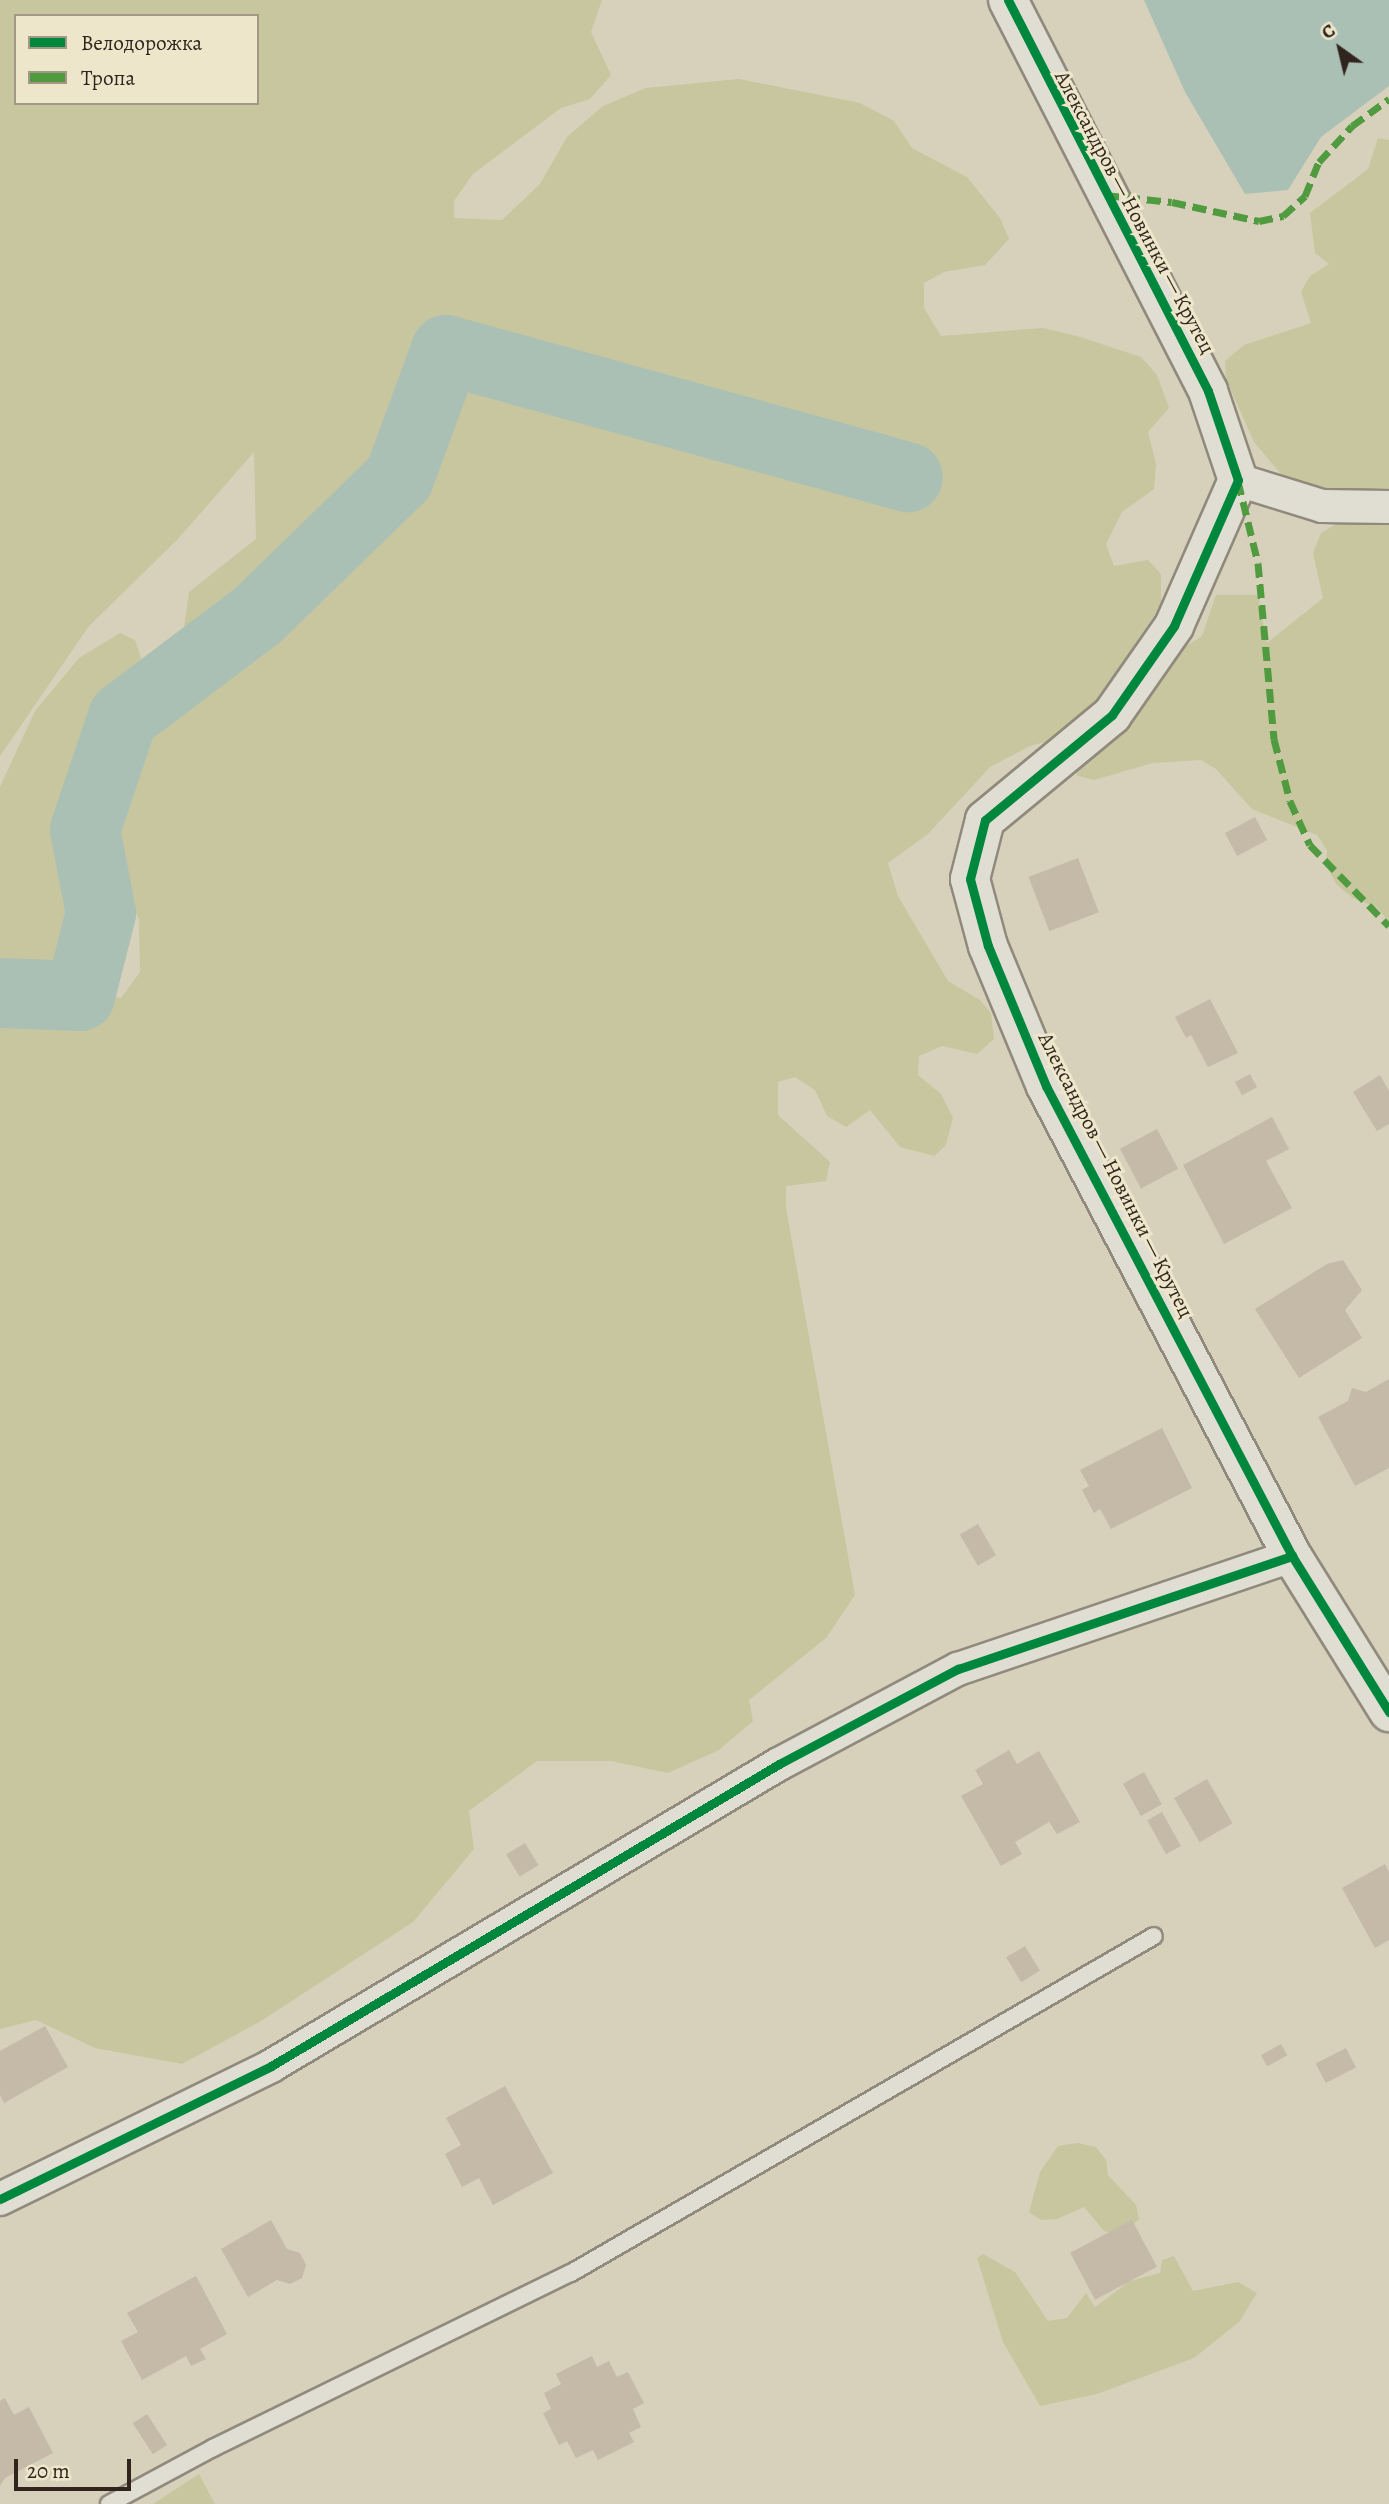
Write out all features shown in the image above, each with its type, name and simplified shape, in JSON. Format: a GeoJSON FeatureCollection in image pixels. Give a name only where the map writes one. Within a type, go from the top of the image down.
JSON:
{"type":"FeatureCollection","features":[{"type":"Feature","properties":{"kind":"street","name":"Александров — Новинки — Крутец"},"geometry":{"type":"LineString","coordinates":[[1007,0],[1208,391],[1238,480],[1174,626],[1112,715],[985,820],[970,879],[988,946],[1046,1086],[1292,1556],[1389,1712]]}},
{"type":"Feature","properties":{"kind":"street"},"geometry":{"type":"LineString","coordinates":[[1238,480],[1322,506],[1389,508]]}},
{"type":"Feature","properties":{"kind":"street"},"geometry":{"type":"LineString","coordinates":[[0,2199],[271,2066],[779,1764],[958,1669],[1292,1556]]}},
{"type":"Feature","properties":{"kind":"lane"},"geometry":{"type":"LineString","coordinates":[[110,2504],[214,2448],[571,2273],[1154,1936]]}},
{"type":"Feature","properties":{"kind":"green space"},"geometry":{"type":"Polygon","coordinates":[[[0,0],[602,0],[591,32],[611,75],[590,99],[561,108],[473,174],[454,201],[454,218],[502,220],[540,184],[567,137],[603,106],[646,88],[739,79],[860,103],[894,121],[912,148],[967,177],[1000,218],[1009,239],[985,265],[944,272],[924,283],[924,308],[941,336],[1043,328],[1077,336],[1141,357],[1157,375],[1169,408],[1148,432],[1156,464],[1154,489],[1122,512],[1106,544],[1114,566],[1148,560],[1161,574],[1161,605],[1074,734],[1030,746],[990,767],[928,834],[888,863],[898,896],[948,981],[980,1000],[991,1013],[994,1039],[977,1054],[942,1046],[919,1056],[918,1075],[941,1094],[953,1118],[946,1145],[934,1156],[900,1147],[870,1110],[846,1127],[827,1116],[815,1090],[795,1077],[778,1082],[778,1115],[830,1162],[826,1181],[786,1186],[786,1208],[855,1595],[826,1638],[749,1700],[753,1721],[719,1750],[668,1773],[611,1761],[537,1761],[469,1811],[474,1849],[413,1922],[261,2021],[182,2064],[95,2048],[36,2020],[0,2029],[0,787],[35,711],[79,658],[120,633],[135,640],[146,673],[182,642],[189,592],[256,539],[254,452],[178,539],[89,626],[0,756],[0,0]],[[114,861],[126,959],[116,980],[69,993],[121,998],[140,972],[139,920],[114,861]]]}},
{"type":"Feature","properties":{"kind":"green space"},"geometry":{"type":"Polygon","coordinates":[[[1378,138],[1389,140],[1389,922],[1377,907],[1354,899],[1337,885],[1326,866],[1327,850],[1317,835],[1252,809],[1216,769],[1201,760],[1153,763],[1094,780],[1078,776],[1070,761],[1161,662],[1202,636],[1216,595],[1258,595],[1267,643],[1323,598],[1313,553],[1321,533],[1364,508],[1295,491],[1254,442],[1226,379],[1225,361],[1244,345],[1311,323],[1301,292],[1310,276],[1329,264],[1315,253],[1310,213],[1368,169],[1378,138]]]}},
{"type":"Feature","properties":{"kind":"green space"},"geometry":{"type":"Polygon","coordinates":[[[1078,2143],[1096,2147],[1106,2160],[1108,2175],[1136,2205],[1139,2219],[1123,2235],[1104,2231],[1084,2207],[1057,2219],[1041,2220],[1029,2212],[1040,2172],[1058,2146],[1078,2143]]]}},
{"type":"Feature","properties":{"kind":"green space"},"geometry":{"type":"Polygon","coordinates":[[[983,2254],[1015,2272],[1048,2321],[1067,2318],[1086,2293],[1095,2307],[1130,2281],[1160,2273],[1162,2260],[1174,2256],[1193,2291],[1238,2282],[1257,2293],[1239,2322],[1194,2358],[1097,2394],[1040,2406],[1003,2342],[977,2258],[983,2254]]]}},
{"type":"Feature","properties":{"kind":"green space"},"geometry":{"type":"Polygon","coordinates":[[[199,2474],[215,2504],[153,2504],[199,2474]]]}},
{"type":"Feature","properties":{"kind":"shaded area"},"geometry":{"type":"Polygon","coordinates":[[[1144,0],[1389,0],[1389,86],[1321,137],[1288,190],[1245,194],[1185,92],[1144,0]]]}},
{"type":"Feature","properties":{"kind":"building"},"geometry":{"type":"Polygon","coordinates":[[[1255,817],[1267,840],[1237,856],[1225,833],[1255,817]]]}},
{"type":"Feature","properties":{"kind":"building"},"geometry":{"type":"Polygon","coordinates":[[[1078,858],[1099,912],[1049,931],[1029,877],[1078,858]]]}},
{"type":"Feature","properties":{"kind":"building"},"geometry":{"type":"Polygon","coordinates":[[[1210,999],[1238,1053],[1208,1067],[1191,1035],[1186,1038],[1175,1017],[1210,999]]]}},
{"type":"Feature","properties":{"kind":"building"},"geometry":{"type":"Polygon","coordinates":[[[1250,1074],[1257,1087],[1242,1095],[1235,1082],[1250,1074]]]}},
{"type":"Feature","properties":{"kind":"building"},"geometry":{"type":"Polygon","coordinates":[[[1380,1075],[1389,1091],[1389,1124],[1377,1131],[1353,1092],[1380,1075]]]}},
{"type":"Feature","properties":{"kind":"building"},"geometry":{"type":"Polygon","coordinates":[[[1272,1117],[1289,1149],[1266,1161],[1292,1208],[1224,1244],[1183,1165],[1272,1117]]]}},
{"type":"Feature","properties":{"kind":"building"},"geometry":{"type":"Polygon","coordinates":[[[1157,1129],[1178,1169],[1141,1188],[1120,1149],[1157,1129]]]}},
{"type":"Feature","properties":{"kind":"building"},"geometry":{"type":"Polygon","coordinates":[[[1343,1260],[1362,1290],[1345,1310],[1362,1338],[1299,1378],[1255,1309],[1327,1264],[1343,1260]]]}},
{"type":"Feature","properties":{"kind":"building"},"geometry":{"type":"Polygon","coordinates":[[[1389,1379],[1389,1468],[1355,1486],[1318,1417],[1348,1401],[1352,1388],[1366,1392],[1389,1379]]]}},
{"type":"Feature","properties":{"kind":"building"},"geometry":{"type":"Polygon","coordinates":[[[1162,1428],[1192,1488],[1111,1529],[1100,1509],[1094,1513],[1082,1490],[1089,1486],[1080,1470],[1162,1428]]]}},
{"type":"Feature","properties":{"kind":"building"},"geometry":{"type":"Polygon","coordinates":[[[978,1524],[996,1555],[978,1566],[960,1534],[978,1524]]]}},
{"type":"Feature","properties":{"kind":"building"},"geometry":{"type":"Polygon","coordinates":[[[1009,1750],[1017,1764],[1039,1751],[1080,1822],[1057,1834],[1049,1822],[1015,1842],[1022,1854],[1001,1866],[961,1796],[983,1784],[975,1770],[1009,1750]]]}},
{"type":"Feature","properties":{"kind":"building"},"geometry":{"type":"Polygon","coordinates":[[[1144,1772],[1162,1804],[1141,1816],[1123,1784],[1144,1772]]]}},
{"type":"Feature","properties":{"kind":"building"},"geometry":{"type":"Polygon","coordinates":[[[1207,1779],[1232,1823],[1200,1842],[1174,1798],[1207,1779]]]}},
{"type":"Feature","properties":{"kind":"building"},"geometry":{"type":"Polygon","coordinates":[[[1162,1812],[1181,1846],[1166,1854],[1147,1820],[1162,1812]]]}},
{"type":"Feature","properties":{"kind":"building"},"geometry":{"type":"Polygon","coordinates":[[[525,1843],[538,1865],[520,1877],[506,1854],[525,1843]]]}},
{"type":"Feature","properties":{"kind":"building"},"geometry":{"type":"Polygon","coordinates":[[[1385,1864],[1389,1872],[1389,1940],[1375,1948],[1342,1888],[1385,1864]]]}},
{"type":"Feature","properties":{"kind":"building"},"geometry":{"type":"Polygon","coordinates":[[[1025,1946],[1040,1971],[1021,1982],[1006,1957],[1025,1946]]]}},
{"type":"Feature","properties":{"kind":"building"},"geometry":{"type":"Polygon","coordinates":[[[45,2026],[68,2067],[4,2103],[0,2095],[0,2051],[45,2026]]]}},
{"type":"Feature","properties":{"kind":"building"},"geometry":{"type":"Polygon","coordinates":[[[1281,2044],[1287,2055],[1267,2067],[1261,2055],[1281,2044]]]}},
{"type":"Feature","properties":{"kind":"building"},"geometry":{"type":"Polygon","coordinates":[[[1346,2048],[1356,2068],[1326,2083],[1316,2063],[1346,2048]]]}},
{"type":"Feature","properties":{"kind":"building"},"geometry":{"type":"Polygon","coordinates":[[[505,2086],[553,2173],[493,2205],[479,2178],[462,2187],[445,2154],[461,2145],[446,2118],[505,2086]]]}},
{"type":"Feature","properties":{"kind":"building"},"geometry":{"type":"Polygon","coordinates":[[[271,2220],[287,2249],[300,2253],[306,2265],[302,2278],[290,2284],[277,2280],[248,2297],[221,2249],[271,2220]]]}},
{"type":"Feature","properties":{"kind":"building"},"geometry":{"type":"Polygon","coordinates":[[[1132,2220],[1157,2267],[1095,2300],[1070,2253],[1132,2220]]]}},
{"type":"Feature","properties":{"kind":"building"},"geometry":{"type":"Polygon","coordinates":[[[196,2276],[227,2334],[200,2349],[206,2359],[191,2366],[186,2356],[142,2380],[121,2341],[138,2332],[127,2313],[196,2276]]]}},
{"type":"Feature","properties":{"kind":"building"},"geometry":{"type":"Polygon","coordinates":[[[592,2356],[597,2367],[609,2361],[617,2377],[628,2372],[644,2403],[633,2409],[641,2427],[629,2433],[634,2442],[598,2460],[593,2450],[576,2458],[567,2441],[559,2445],[543,2413],[551,2409],[544,2393],[561,2384],[556,2374],[592,2356]]]}},
{"type":"Feature","properties":{"kind":"building"},"geometry":{"type":"Polygon","coordinates":[[[5,2398],[14,2415],[29,2407],[53,2453],[5,2478],[0,2486],[0,2401],[5,2398]]]}},
{"type":"Feature","properties":{"kind":"building"},"geometry":{"type":"Polygon","coordinates":[[[147,2414],[167,2445],[153,2454],[133,2423],[147,2414]]]}},
{"type":"Feature","properties":{"kind":"waterway"},"geometry":{"type":"LineString","coordinates":[[0,993],[80,996],[101,913],[85,830],[123,717],[258,615],[399,478],[446,350],[908,477]]}},
{"type":"Feature","properties":{"kind":"marked path"},"geometry":{"type":"LineString","coordinates":[[1105,195],[1172,202],[1259,221],[1283,216],[1305,196],[1319,162],[1352,126],[1389,99]]}},
{"type":"Feature","properties":{"kind":"marked path"},"geometry":{"type":"LineString","coordinates":[[1238,481],[1258,563],[1274,739],[1290,801],[1310,845],[1389,926]]}},
{"type":"Feature","properties":{"kind":"cycle path"},"geometry":{"type":"LineString","coordinates":[[1008,0],[1208,391],[1238,480],[1174,626],[1112,715],[985,820],[970,879],[988,946],[1046,1086],[1292,1556],[1389,1712]]}},
{"type":"Feature","properties":{"kind":"cycle path"},"geometry":{"type":"LineString","coordinates":[[0,2199],[271,2066],[779,1764],[958,1669],[1292,1556]]}}]}
